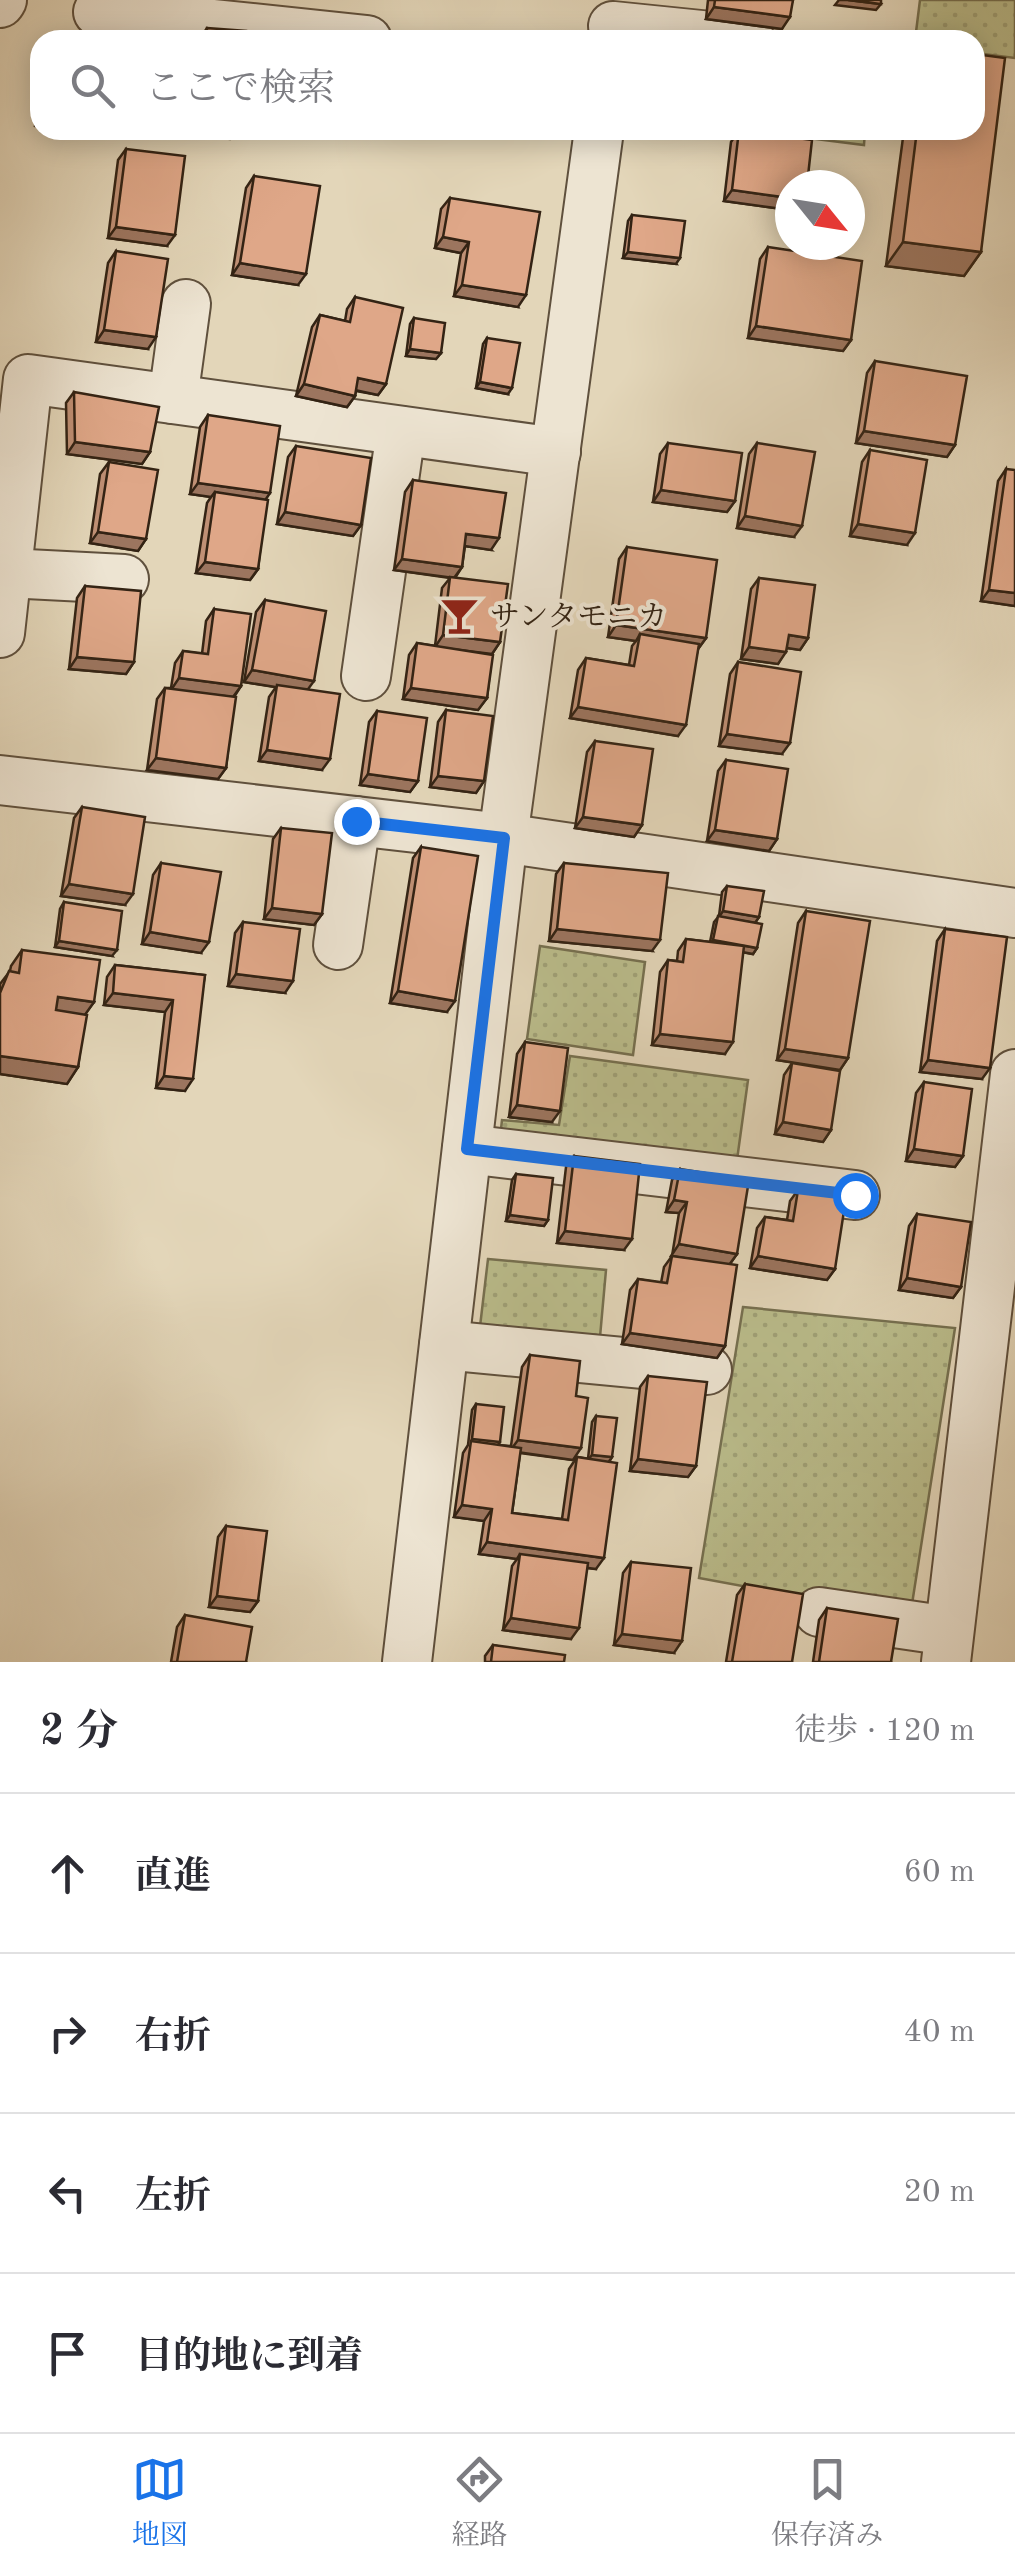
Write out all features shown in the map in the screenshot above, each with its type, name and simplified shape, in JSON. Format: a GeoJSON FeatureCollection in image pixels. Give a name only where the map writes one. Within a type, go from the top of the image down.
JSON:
{"type":"FeatureCollection","features":[{"type":"Feature","properties":{"kind":"street"},"geometry":{"type":"LineString","coordinates":[[98,12],[175,10],[304,30]]}},
{"type":"Feature","properties":{"kind":"street"},"geometry":{"type":"LineString","coordinates":[[614,22],[674,30]]}},
{"type":"Feature","properties":{"kind":"street"},"geometry":{"type":"LineString","coordinates":[[407,1662],[504,838],[598,140]]}},
{"type":"Feature","properties":{"kind":"street"},"geometry":{"type":"LineString","coordinates":[[173,398],[186,304]]}},
{"type":"Feature","properties":{"kind":"street"},"geometry":{"type":"LineString","coordinates":[[0,633],[28,378],[556,452]]}},
{"type":"Feature","properties":{"kind":"street"},"geometry":{"type":"LineString","coordinates":[[366,676],[401,431]]}},
{"type":"Feature","properties":{"kind":"street"},"geometry":{"type":"LineString","coordinates":[[7,573],[124,579]]}},
{"type":"Feature","properties":{"kind":"street"},"geometry":{"type":"LineString","coordinates":[[0,780],[504,838],[1015,912]]}},
{"type":"Feature","properties":{"kind":"street"},"geometry":{"type":"LineString","coordinates":[[338,945],[356,821]]}},
{"type":"Feature","properties":{"kind":"street"},"geometry":{"type":"LineString","coordinates":[[819,1612],[947,1646],[995,1420],[1015,1074]]}},
{"type":"Feature","properties":{"kind":"street"},"geometry":{"type":"LineString","coordinates":[[467,1149],[855,1195]]}},
{"type":"Feature","properties":{"kind":"street"},"geometry":{"type":"LineString","coordinates":[[444,1345],[707,1370]]}},
{"type":"Feature","properties":{"kind":"green space"},"geometry":{"type":"Polygon","coordinates":[[[920,0],[1015,0],[1015,58],[985,54],[985,30],[916,30],[920,0]]]}},
{"type":"Feature","properties":{"kind":"green space"},"geometry":{"type":"Polygon","coordinates":[[[824,140],[864,140],[864,145],[824,140]]]}},
{"type":"Feature","properties":{"kind":"green space"},"geometry":{"type":"Polygon","coordinates":[[[540,946],[645,962],[633,1055],[527,1039],[540,946]]]}},
{"type":"Feature","properties":{"kind":"green space"},"geometry":{"type":"Polygon","coordinates":[[[570,1056],[748,1080],[733,1189],[498,1156],[502,1120],[559,1125],[570,1056]]]}},
{"type":"Feature","properties":{"kind":"green space"},"geometry":{"type":"Polygon","coordinates":[[[488,1259],[606,1270],[599,1348],[479,1335],[488,1259]]]}},
{"type":"Feature","properties":{"kind":"green space"},"geometry":{"type":"Polygon","coordinates":[[[743,1307],[955,1328],[910,1617],[699,1578],[743,1307]]]}},
{"type":"Feature","properties":{"kind":"building"},"geometry":{"type":"Polygon","coordinates":[[[715,0],[793,0],[790,17],[714,7],[715,0]]]}},
{"type":"Feature","properties":{"kind":"building"},"geometry":{"type":"Polygon","coordinates":[[[848,0],[881,0],[881,4],[848,0]]]}},
{"type":"Feature","properties":{"kind":"building"},"geometry":{"type":"Polygon","coordinates":[[[985,55],[1005,58],[981,252],[903,242],[916,140],[985,140],[985,55]]]}},
{"type":"Feature","properties":{"kind":"building"},"geometry":{"type":"Polygon","coordinates":[[[738,140],[812,140],[809,170],[775,170],[775,196],[732,190],[738,140]]]}},
{"type":"Feature","properties":{"kind":"building"},"geometry":{"type":"Polygon","coordinates":[[[126,149],[185,156],[175,235],[116,227],[126,149]]]}},
{"type":"Feature","properties":{"kind":"building"},"geometry":{"type":"Polygon","coordinates":[[[254,176],[320,186],[306,274],[240,263],[254,176]]]}},
{"type":"Feature","properties":{"kind":"building"},"geometry":{"type":"Polygon","coordinates":[[[450,198],[540,212],[526,295],[462,285],[469,242],[443,237],[450,198]]]}},
{"type":"Feature","properties":{"kind":"building"},"geometry":{"type":"Polygon","coordinates":[[[632,215],[685,221],[680,258],[628,252],[632,215]]]}},
{"type":"Feature","properties":{"kind":"building"},"geometry":{"type":"Polygon","coordinates":[[[768,247],[775,248],[775,260],[862,261],[851,340],[756,326],[768,247]]]}},
{"type":"Feature","properties":{"kind":"building"},"geometry":{"type":"Polygon","coordinates":[[[116,251],[168,259],[156,337],[104,330],[116,251]]]}},
{"type":"Feature","properties":{"kind":"building"},"geometry":{"type":"Polygon","coordinates":[[[355,297],[403,308],[386,384],[358,378],[355,396],[304,384],[320,315],[350,322],[355,297]]]}},
{"type":"Feature","properties":{"kind":"building"},"geometry":{"type":"Polygon","coordinates":[[[414,318],[445,323],[441,353],[410,349],[414,318]]]}},
{"type":"Feature","properties":{"kind":"building"},"geometry":{"type":"Polygon","coordinates":[[[487,338],[520,343],[512,388],[480,382],[487,338]]]}},
{"type":"Feature","properties":{"kind":"building"},"geometry":{"type":"Polygon","coordinates":[[[875,361],[967,376],[955,445],[864,431],[875,361]]]}},
{"type":"Feature","properties":{"kind":"building"},"geometry":{"type":"Polygon","coordinates":[[[74,392],[159,407],[150,452],[75,442],[74,392]]]}},
{"type":"Feature","properties":{"kind":"building"},"geometry":{"type":"Polygon","coordinates":[[[208,415],[280,426],[270,493],[198,483],[208,415]]]}},
{"type":"Feature","properties":{"kind":"building"},"geometry":{"type":"Polygon","coordinates":[[[668,443],[742,453],[735,501],[661,490],[668,443]]]}},
{"type":"Feature","properties":{"kind":"building"},"geometry":{"type":"Polygon","coordinates":[[[757,443],[815,452],[802,526],[745,516],[757,443]]]}},
{"type":"Feature","properties":{"kind":"building"},"geometry":{"type":"Polygon","coordinates":[[[296,446],[371,458],[361,525],[285,512],[296,446]]]}},
{"type":"Feature","properties":{"kind":"building"},"geometry":{"type":"Polygon","coordinates":[[[870,450],[927,460],[915,533],[858,524],[870,450]]]}},
{"type":"Feature","properties":{"kind":"building"},"geometry":{"type":"Polygon","coordinates":[[[109,462],[158,470],[146,539],[98,532],[109,462]]]}},
{"type":"Feature","properties":{"kind":"building"},"geometry":{"type":"Polygon","coordinates":[[[1006,469],[1015,470],[1015,593],[989,590],[1006,469]]]}},
{"type":"Feature","properties":{"kind":"building"},"geometry":{"type":"Polygon","coordinates":[[[413,480],[506,493],[499,538],[466,534],[462,567],[402,559],[413,480]]]}},
{"type":"Feature","properties":{"kind":"building"},"geometry":{"type":"Polygon","coordinates":[[[215,492],[268,500],[258,569],[205,562],[215,492]]]}},
{"type":"Feature","properties":{"kind":"building"},"geometry":{"type":"Polygon","coordinates":[[[627,547],[717,560],[706,638],[616,625],[627,547]]]}},
{"type":"Feature","properties":{"kind":"building"},"geometry":{"type":"Polygon","coordinates":[[[450,577],[508,584],[500,642],[443,635],[450,577]]]}},
{"type":"Feature","properties":{"kind":"building"},"geometry":{"type":"Polygon","coordinates":[[[759,578],[815,585],[808,638],[789,635],[786,652],[749,647],[759,578]]]}},
{"type":"Feature","properties":{"kind":"building"},"geometry":{"type":"Polygon","coordinates":[[[85,586],[141,591],[134,662],[77,657],[85,586]]]}},
{"type":"Feature","properties":{"kind":"building"},"geometry":{"type":"Polygon","coordinates":[[[265,600],[326,611],[314,681],[252,670],[265,600]]]}},
{"type":"Feature","properties":{"kind":"building"},"geometry":{"type":"Polygon","coordinates":[[[214,609],[251,614],[241,686],[179,678],[183,651],[208,654],[214,609]]]}},
{"type":"Feature","properties":{"kind":"building"},"geometry":{"type":"Polygon","coordinates":[[[640,634],[699,644],[686,725],[578,707],[586,658],[634,666],[640,634]]]}},
{"type":"Feature","properties":{"kind":"building"},"geometry":{"type":"Polygon","coordinates":[[[417,643],[493,655],[487,698],[411,688],[417,643]]]}},
{"type":"Feature","properties":{"kind":"building"},"geometry":{"type":"Polygon","coordinates":[[[738,662],[801,672],[790,743],[727,734],[738,662]]]}},
{"type":"Feature","properties":{"kind":"building"},"geometry":{"type":"Polygon","coordinates":[[[277,685],[340,694],[330,759],[267,750],[277,685]]]}},
{"type":"Feature","properties":{"kind":"building"},"geometry":{"type":"Polygon","coordinates":[[[165,688],[236,697],[226,768],[156,758],[165,688]]]}},
{"type":"Feature","properties":{"kind":"building"},"geometry":{"type":"Polygon","coordinates":[[[446,710],[493,716],[484,781],[438,776],[446,710]]]}},
{"type":"Feature","properties":{"kind":"building"},"geometry":{"type":"Polygon","coordinates":[[[377,711],[427,718],[418,781],[368,774],[377,711]]]}},
{"type":"Feature","properties":{"kind":"building"},"geometry":{"type":"Polygon","coordinates":[[[595,741],[653,749],[642,825],[583,817],[595,741]]]}},
{"type":"Feature","properties":{"kind":"building"},"geometry":{"type":"Polygon","coordinates":[[[726,760],[788,769],[777,839],[715,830],[726,760]]]}},
{"type":"Feature","properties":{"kind":"building"},"geometry":{"type":"Polygon","coordinates":[[[82,807],[145,817],[133,894],[69,884],[82,807]]]}},
{"type":"Feature","properties":{"kind":"building"},"geometry":{"type":"Polygon","coordinates":[[[281,828],[332,833],[322,914],[272,908],[281,828]]]}},
{"type":"Feature","properties":{"kind":"building"},"geometry":{"type":"Polygon","coordinates":[[[421,847],[478,856],[455,1001],[398,991],[421,847]]]}},
{"type":"Feature","properties":{"kind":"building"},"geometry":{"type":"Polygon","coordinates":[[[161,863],[221,872],[209,942],[150,932],[161,863]]]}},
{"type":"Feature","properties":{"kind":"building"},"geometry":{"type":"Polygon","coordinates":[[[564,863],[668,873],[660,940],[557,929],[564,863]]]}},
{"type":"Feature","properties":{"kind":"building"},"geometry":{"type":"Polygon","coordinates":[[[727,886],[764,891],[759,917],[723,911],[727,886]]]}},
{"type":"Feature","properties":{"kind":"building"},"geometry":{"type":"Polygon","coordinates":[[[64,902],[122,911],[117,950],[59,941],[64,902]]]}},
{"type":"Feature","properties":{"kind":"building"},"geometry":{"type":"Polygon","coordinates":[[[806,911],[870,921],[848,1058],[785,1049],[806,911]]]}},
{"type":"Feature","properties":{"kind":"building"},"geometry":{"type":"Polygon","coordinates":[[[718,916],[762,924],[757,948],[713,940],[718,916]]]}},
{"type":"Feature","properties":{"kind":"building"},"geometry":{"type":"Polygon","coordinates":[[[243,922],[300,929],[293,981],[236,974],[243,922]]]}},
{"type":"Feature","properties":{"kind":"building"},"geometry":{"type":"Polygon","coordinates":[[[945,929],[1007,937],[990,1068],[928,1060],[945,929]]]}},
{"type":"Feature","properties":{"kind":"building"},"geometry":{"type":"Polygon","coordinates":[[[686,939],[744,946],[733,1042],[660,1034],[668,960],[683,962],[686,939]]]}},
{"type":"Feature","properties":{"kind":"building"},"geometry":{"type":"Polygon","coordinates":[[[22,950],[100,960],[94,1002],[58,997],[56,1010],[87,1015],[78,1067],[0,1056],[0,993],[9,971],[19,973],[22,950]]]}},
{"type":"Feature","properties":{"kind":"building"},"geometry":{"type":"Polygon","coordinates":[[[115,965],[205,975],[193,1079],[164,1076],[173,1000],[113,993],[115,965]]]}},
{"type":"Feature","properties":{"kind":"building"},"geometry":{"type":"Polygon","coordinates":[[[525,1042],[568,1048],[560,1111],[517,1105],[525,1042]]]}},
{"type":"Feature","properties":{"kind":"building"},"geometry":{"type":"Polygon","coordinates":[[[792,1063],[840,1071],[831,1130],[783,1122],[792,1063]]]}},
{"type":"Feature","properties":{"kind":"building"},"geometry":{"type":"Polygon","coordinates":[[[924,1082],[972,1089],[963,1156],[914,1149],[924,1082]]]}},
{"type":"Feature","properties":{"kind":"building"},"geometry":{"type":"Polygon","coordinates":[[[574,1156],[640,1164],[632,1239],[565,1231],[574,1156]]]}},
{"type":"Feature","properties":{"kind":"building"},"geometry":{"type":"Polygon","coordinates":[[[680,1169],[749,1180],[737,1254],[679,1244],[687,1202],[674,1200],[680,1169]]]}},
{"type":"Feature","properties":{"kind":"building"},"geometry":{"type":"Polygon","coordinates":[[[516,1174],[553,1178],[548,1220],[510,1215],[516,1174]]]}},
{"type":"Feature","properties":{"kind":"building"},"geometry":{"type":"Polygon","coordinates":[[[798,1190],[846,1198],[835,1269],[758,1256],[765,1217],[793,1221],[798,1190]]]}},
{"type":"Feature","properties":{"kind":"building"},"geometry":{"type":"Polygon","coordinates":[[[917,1214],[971,1222],[961,1287],[907,1278],[917,1214]]]}},
{"type":"Feature","properties":{"kind":"building"},"geometry":{"type":"Polygon","coordinates":[[[672,1256],[737,1265],[725,1346],[630,1333],[638,1279],[667,1283],[672,1256]]]}},
{"type":"Feature","properties":{"kind":"building"},"geometry":{"type":"Polygon","coordinates":[[[530,1355],[580,1361],[576,1396],[588,1398],[581,1448],[518,1440],[530,1355]]]}},
{"type":"Feature","properties":{"kind":"building"},"geometry":{"type":"Polygon","coordinates":[[[648,1376],[707,1382],[696,1466],[638,1459],[648,1376]]]}},
{"type":"Feature","properties":{"kind":"building"},"geometry":{"type":"Polygon","coordinates":[[[476,1404],[504,1407],[500,1442],[472,1439],[476,1404]]]}},
{"type":"Feature","properties":{"kind":"building"},"geometry":{"type":"Polygon","coordinates":[[[596,1416],[617,1418],[612,1457],[592,1455],[596,1416]]]}},
{"type":"Feature","properties":{"kind":"building"},"geometry":{"type":"Polygon","coordinates":[[[471,1441],[521,1448],[512,1513],[568,1520],[577,1457],[617,1463],[604,1558],[487,1542],[492,1509],[462,1505],[471,1441]]]}},
{"type":"Feature","properties":{"kind":"building"},"geometry":{"type":"Polygon","coordinates":[[[226,1526],[267,1531],[258,1601],[217,1596],[226,1526]]]}},
{"type":"Feature","properties":{"kind":"building"},"geometry":{"type":"Polygon","coordinates":[[[520,1554],[588,1563],[579,1628],[511,1618],[520,1554]]]}},
{"type":"Feature","properties":{"kind":"building"},"geometry":{"type":"Polygon","coordinates":[[[631,1562],[691,1568],[682,1641],[622,1634],[631,1562]]]}},
{"type":"Feature","properties":{"kind":"building"},"geometry":{"type":"Polygon","coordinates":[[[745,1584],[803,1594],[792,1662],[732,1662],[745,1584]]]}},
{"type":"Feature","properties":{"kind":"building"},"geometry":{"type":"Polygon","coordinates":[[[827,1608],[898,1619],[891,1662],[819,1662],[827,1608]]]}},
{"type":"Feature","properties":{"kind":"building"},"geometry":{"type":"Polygon","coordinates":[[[185,1615],[252,1627],[246,1662],[177,1662],[185,1615]]]}},
{"type":"Feature","properties":{"kind":"building"},"geometry":{"type":"Polygon","coordinates":[[[493,1645],[565,1655],[564,1662],[491,1662],[493,1645]]]}},
{"type":"Feature","properties":{"kind":"place","name":"サンタモニカ"},"geometry":{"type":"Point","coordinates":[460,616]}},
{"type":"Feature","properties":{"kind":"route"},"geometry":{"type":"LineString","coordinates":[[356,821],[504,838],[467,1149],[855,1195]]}}]}
